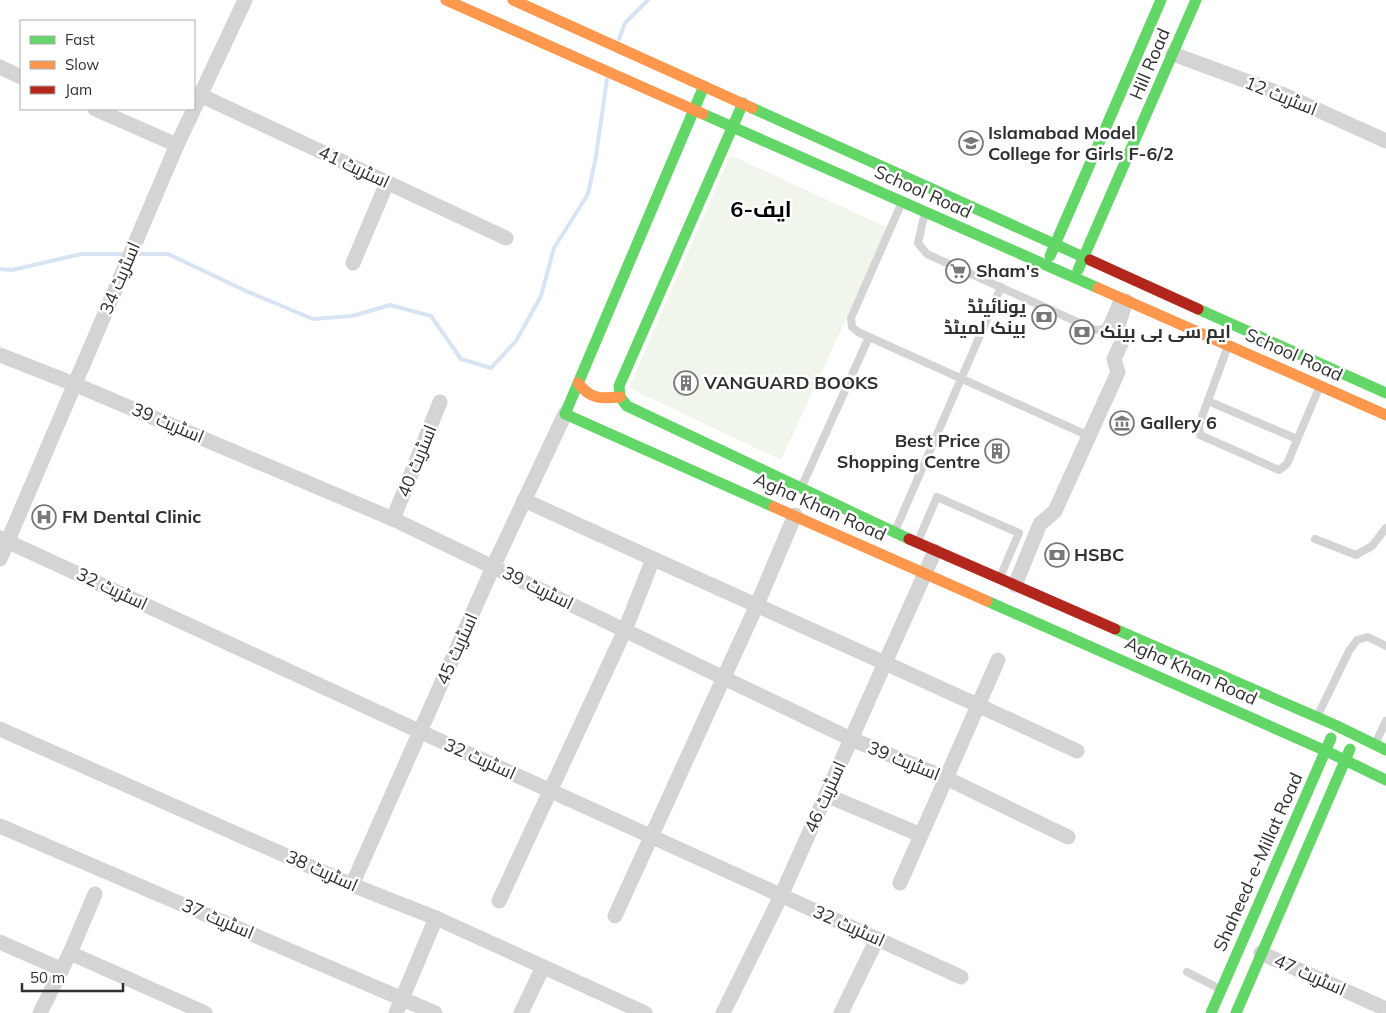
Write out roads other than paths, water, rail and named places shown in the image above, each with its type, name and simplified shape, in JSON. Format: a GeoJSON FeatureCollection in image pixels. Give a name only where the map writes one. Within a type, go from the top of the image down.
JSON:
{"type":"FeatureCollection","features":[{"type":"Feature","properties":{"kind":"street","name":"اسٹریٹ 34"},"geometry":{"type":"LineString","coordinates":[[195,110],[245,0]]}},
{"type":"Feature","properties":{"kind":"street","name":"School Road"},"geometry":{"type":"LineString","coordinates":[[446,0],[1386,415]]}},
{"type":"Feature","properties":{"kind":"street","name":"School Road"},"geometry":{"type":"LineString","coordinates":[[513,0],[1386,392]]}},
{"type":"Feature","properties":{"kind":"street","name":"Hill Road"},"geometry":{"type":"LineString","coordinates":[[1046,265],[1161,0]]}},
{"type":"Feature","properties":{"kind":"street","name":"Hill Road"},"geometry":{"type":"LineString","coordinates":[[1075,278],[1196,0]]}},
{"type":"Feature","properties":{"kind":"street","name":"اسٹریٹ 12"},"geometry":{"type":"LineString","coordinates":[[1173,54],[1286,96],[1386,141]]}},
{"type":"Feature","properties":{"kind":"street"},"geometry":{"type":"LineString","coordinates":[[0,67],[20,76]]}},
{"type":"Feature","properties":{"kind":"street"},"geometry":{"type":"LineString","coordinates":[[565,414],[704,86]]}},
{"type":"Feature","properties":{"kind":"street","name":"اسٹریٹ 41"},"geometry":{"type":"LineString","coordinates":[[202,96],[506,238]]}},
{"type":"Feature","properties":{"kind":"street"},"geometry":{"type":"LineString","coordinates":[[578,383],[585,394],[624,406],[619,386],[743,102]]}},
{"type":"Feature","properties":{"kind":"street"},"geometry":{"type":"LineString","coordinates":[[97,110],[177,145]]}},
{"type":"Feature","properties":{"kind":"street","name":"اسٹریٹ 34"},"geometry":{"type":"LineString","coordinates":[[0,559],[4,539],[74,384],[177,145],[195,110]]}},
{"type":"Feature","properties":{"kind":"street"},"geometry":{"type":"LineString","coordinates":[[353,263],[387,183]]}},
{"type":"Feature","properties":{"kind":"street"},"geometry":{"type":"LineString","coordinates":[[1015,585],[1040,524],[1055,511],[1118,372],[1114,359],[1124,337],[1118,326],[1122,299]]}},
{"type":"Feature","properties":{"kind":"street","name":"اسٹریٹ 39"},"geometry":{"type":"LineString","coordinates":[[0,355],[74,384],[393,519],[851,739],[946,778],[1068,837]]}},
{"type":"Feature","properties":{"kind":"street"},"geometry":{"type":"LineString","coordinates":[[1334,392],[1343,373]]}},
{"type":"Feature","properties":{"kind":"street","name":"اسٹریٹ 40"},"geometry":{"type":"LineString","coordinates":[[393,519],[440,402]]}},
{"type":"Feature","properties":{"kind":"street","name":"Agha Khan Road"},"geometry":{"type":"LineString","coordinates":[[624,406],[775,491],[794,515],[1326,751],[1386,780]]}},
{"type":"Feature","properties":{"kind":"street","name":"Agha Khan Road"},"geometry":{"type":"LineString","coordinates":[[565,414],[775,491],[801,489],[917,544],[1336,724],[1381,747]]}},
{"type":"Feature","properties":{"kind":"street","name":"اسٹریٹ 45"},"geometry":{"type":"LineString","coordinates":[[352,885],[493,567],[565,414]]}},
{"type":"Feature","properties":{"kind":"street"},"geometry":{"type":"LineString","coordinates":[[524,500],[756,607],[886,662],[1077,751]]}},
{"type":"Feature","properties":{"kind":"street"},"geometry":{"type":"LineString","coordinates":[[615,916],[722,677],[756,607],[794,515]]}},
{"type":"Feature","properties":{"kind":"street","name":"اسٹریٹ 32"},"geometry":{"type":"LineString","coordinates":[[4,539],[421,732],[961,977]]}},
{"type":"Feature","properties":{"kind":"street","name":"اسٹریٹ 46"},"geometry":{"type":"LineString","coordinates":[[723,1013],[782,896],[935,551]]}},
{"type":"Feature","properties":{"kind":"street"},"geometry":{"type":"LineString","coordinates":[[499,901],[625,630],[653,559]]}},
{"type":"Feature","properties":{"kind":"street"},"geometry":{"type":"LineString","coordinates":[[900,883],[980,705],[998,660]]}},
{"type":"Feature","properties":{"kind":"street","name":"Shaheed-e-Millat Road"},"geometry":{"type":"LineString","coordinates":[[1212,1013],[1336,724]]}},
{"type":"Feature","properties":{"kind":"street","name":"اسٹریٹ 38"},"geometry":{"type":"LineString","coordinates":[[0,729],[352,885],[436,918],[645,1013]]}},
{"type":"Feature","properties":{"kind":"street"},"geometry":{"type":"LineString","coordinates":[[1236,1013],[1356,734]]}},
{"type":"Feature","properties":{"kind":"street"},"geometry":{"type":"LineString","coordinates":[[826,795],[921,835]]}},
{"type":"Feature","properties":{"kind":"street","name":"اسٹریٹ 37"},"geometry":{"type":"LineString","coordinates":[[0,826],[435,1013]]}},
{"type":"Feature","properties":{"kind":"street"},"geometry":{"type":"LineString","coordinates":[[40,1013],[70,954],[95,894]]}},
{"type":"Feature","properties":{"kind":"street"},"geometry":{"type":"LineString","coordinates":[[396,1013],[436,918]]}},
{"type":"Feature","properties":{"kind":"street"},"geometry":{"type":"LineString","coordinates":[[842,1013],[877,939]]}},
{"type":"Feature","properties":{"kind":"street"},"geometry":{"type":"LineString","coordinates":[[0,942],[61,969]]}},
{"type":"Feature","properties":{"kind":"street"},"geometry":{"type":"LineString","coordinates":[[70,954],[205,1013]]}},
{"type":"Feature","properties":{"kind":"street"},"geometry":{"type":"LineString","coordinates":[[1237,955],[1259,958]]}},
{"type":"Feature","properties":{"kind":"street","name":"اسٹریٹ 47"},"geometry":{"type":"LineString","coordinates":[[1259,958],[1386,1009]]}},
{"type":"Feature","properties":{"kind":"street"},"geometry":{"type":"LineString","coordinates":[[521,1013],[543,967]]}},
{"type":"Feature","properties":{"kind":"lane"},"geometry":{"type":"LineString","coordinates":[[902,202],[851,318],[852,327],[869,337],[1089,436]]}},
{"type":"Feature","properties":{"kind":"lane"},"geometry":{"type":"LineString","coordinates":[[925,212],[918,244],[927,254],[1095,330],[1105,329],[1122,299]]}},
{"type":"Feature","properties":{"kind":"lane"},"geometry":{"type":"LineString","coordinates":[[894,533],[1001,287]]}},
{"type":"Feature","properties":{"kind":"lane"},"geometry":{"type":"LineString","coordinates":[[801,489],[869,337]]}},
{"type":"Feature","properties":{"kind":"lane"},"geometry":{"type":"LineString","coordinates":[[1228,345],[1199,425],[1200,435],[1279,470],[1286,464],[1320,386]]}},
{"type":"Feature","properties":{"kind":"lane"},"geometry":{"type":"LineString","coordinates":[[1208,401],[1297,439]]}},
{"type":"Feature","properties":{"kind":"lane"},"geometry":{"type":"LineString","coordinates":[[917,544],[937,497],[1020,533],[1000,579]]}},
{"type":"Feature","properties":{"kind":"lane"},"geometry":{"type":"LineString","coordinates":[[1315,540],[1356,556],[1372,546],[1386,528]]}},
{"type":"Feature","properties":{"kind":"lane"},"geometry":{"type":"LineString","coordinates":[[1317,717],[1349,651],[1357,640],[1368,637],[1386,646]]}},
{"type":"Feature","properties":{"kind":"lane"},"geometry":{"type":"LineString","coordinates":[[1381,747],[1386,722]]}},
{"type":"Feature","properties":{"kind":"lane"},"geometry":{"type":"LineString","coordinates":[[1187,972],[1222,990]]}},
{"type":"Feature","properties":{"kind":"waterway"},"geometry":{"type":"LineString","coordinates":[[619,39],[625,23],[648,0]]}},
{"type":"Feature","properties":{"kind":"waterway"},"geometry":{"type":"LineString","coordinates":[[135,254],[168,254],[246,291],[313,319],[352,316],[390,305],[431,316],[461,359],[491,368],[516,341],[541,296],[554,248],[588,194],[596,156],[607,79]]}},
{"type":"Feature","properties":{"kind":"waterway"},"geometry":{"type":"LineString","coordinates":[[0,269],[12,270],[81,254],[125,254]]}},
{"type":"Feature","properties":{"kind":"place","name":"Islamabad Model College for Girls F-6/2"},"geometry":{"type":"Point","coordinates":[971,143]}},
{"type":"Feature","properties":{"kind":"place","name":"Sham's"},"geometry":{"type":"Point","coordinates":[958,271]}},
{"type":"Feature","properties":{"kind":"place","name":"یونائیٹڈ بینک لمیٹڈ"},"geometry":{"type":"Point","coordinates":[1044,317]}},
{"type":"Feature","properties":{"kind":"place","name":"ایم سی بی بینک"},"geometry":{"type":"Point","coordinates":[1082,332]}},
{"type":"Feature","properties":{"kind":"place","name":"VANGUARD BOOKS"},"geometry":{"type":"Point","coordinates":[686,383]}},
{"type":"Feature","properties":{"kind":"place","name":"Gallery 6"},"geometry":{"type":"Point","coordinates":[1122,423]}},
{"type":"Feature","properties":{"kind":"place","name":"Best Price Shopping Centre"},"geometry":{"type":"Point","coordinates":[997,451]}},
{"type":"Feature","properties":{"kind":"place","name":"FM Dental Clinic"},"geometry":{"type":"Point","coordinates":[44,517]}},
{"type":"Feature","properties":{"kind":"place","name":"HSBC"},"geometry":{"type":"Point","coordinates":[1057,555]}},
{"type":"Feature","properties":{"kind":"district","name":"ایف-6"},"geometry":{"type":"Point","coordinates":[761,209]}}]}
